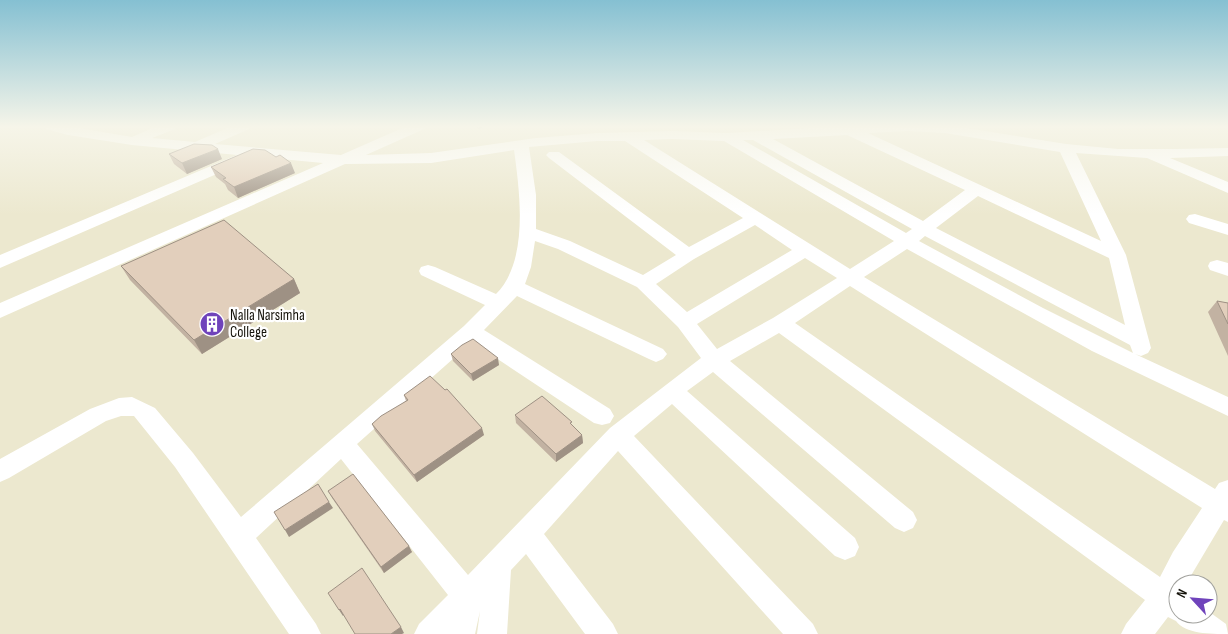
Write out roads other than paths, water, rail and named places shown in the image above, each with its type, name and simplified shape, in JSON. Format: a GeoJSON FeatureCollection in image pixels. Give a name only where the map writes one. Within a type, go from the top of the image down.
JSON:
{"type":"FeatureCollection","features":[{"type":"Feature","properties":{"kind":"street"},"geometry":{"type":"LineString","coordinates":[[0,262],[249,156]]}},
{"type":"Feature","properties":{"kind":"street"},"geometry":{"type":"LineString","coordinates":[[289,156],[346,160],[431,158],[447,156]]}},
{"type":"Feature","properties":{"kind":"street"},"geometry":{"type":"LineString","coordinates":[[0,311],[355,156]]}},
{"type":"Feature","properties":{"kind":"street"},"geometry":{"type":"LineString","coordinates":[[239,536],[342,442],[471,331],[506,295],[522,267],[527,232],[529,156]]}},
{"type":"Feature","properties":{"kind":"street"},"geometry":{"type":"LineString","coordinates":[[554,156],[688,255]]}},
{"type":"Feature","properties":{"kind":"street"},"geometry":{"type":"LineString","coordinates":[[659,156],[805,250],[1225,502],[1183,561],[1181,574]]}},
{"type":"Feature","properties":{"kind":"street"},"geometry":{"type":"LineString","coordinates":[[759,156],[907,241],[1147,371],[1228,407]]}},
{"type":"Feature","properties":{"kind":"street"},"geometry":{"type":"LineString","coordinates":[[792,156],[925,229],[1139,341]]}},
{"type":"Feature","properties":{"kind":"street"},"geometry":{"type":"LineString","coordinates":[[903,156],[1117,255]]}},
{"type":"Feature","properties":{"kind":"street"},"geometry":{"type":"LineString","coordinates":[[1070,156],[1117,255],[1147,371]]}},
{"type":"Feature","properties":{"kind":"street"},"geometry":{"type":"LineString","coordinates":[[1150,156],[1228,188]]}},
{"type":"Feature","properties":{"kind":"street"},"geometry":{"type":"LineString","coordinates":[[1181,156],[1228,175]]}},
{"type":"Feature","properties":{"kind":"street"},"geometry":{"type":"LineString","coordinates":[[430,634],[468,597],[527,534],[610,426],[672,390],[714,360],[780,323],[851,278],[925,229],[976,190]]}},
{"type":"Feature","properties":{"kind":"street"},"geometry":{"type":"LineString","coordinates":[[644,283],[688,255],[756,218]]}},
{"type":"Feature","properties":{"kind":"street"},"geometry":{"type":"LineString","coordinates":[[1195,219],[1228,230]]}},
{"type":"Feature","properties":{"kind":"street"},"geometry":{"type":"LineString","coordinates":[[527,232],[564,245],[644,283],[685,322],[714,360],[904,520]]}},
{"type":"Feature","properties":{"kind":"street"},"geometry":{"type":"LineString","coordinates":[[685,322],[805,250]]}},
{"type":"Feature","properties":{"kind":"street"},"geometry":{"type":"LineString","coordinates":[[428,271],[506,295],[656,354]]}},
{"type":"Feature","properties":{"kind":"street"},"geometry":{"type":"LineString","coordinates":[[780,323],[1168,600]]}},
{"type":"Feature","properties":{"kind":"street"},"geometry":{"type":"LineString","coordinates":[[471,331],[610,426],[803,634]]}},
{"type":"Feature","properties":{"kind":"street"},"geometry":{"type":"LineString","coordinates":[[672,390],[844,547]]}},
{"type":"Feature","properties":{"kind":"street"},"geometry":{"type":"LineString","coordinates":[[0,472],[98,415],[119,407],[132,406],[142,410],[184,460],[306,634]]}},
{"type":"Feature","properties":{"kind":"street"},"geometry":{"type":"LineString","coordinates":[[342,442],[468,597]]}},
{"type":"Feature","properties":{"kind":"street"},"geometry":{"type":"LineString","coordinates":[[527,534],[603,634]]}},
{"type":"Feature","properties":{"kind":"street"},"geometry":{"type":"LineString","coordinates":[[492,634],[498,565]]}},
{"type":"Feature","properties":{"kind":"street"},"geometry":{"type":"LineString","coordinates":[[460,634],[468,597]]}},
{"type":"Feature","properties":{"kind":"street"},"geometry":{"type":"LineString","coordinates":[[1136,634],[1168,612]]}},
{"type":"Feature","properties":{"kind":"street"},"geometry":{"type":"LineString","coordinates":[[1202,624],[1216,634]]}},
{"type":"Feature","properties":{"kind":"place","name":"Nalla Narsimha College"},"geometry":{"type":"Point","coordinates":[212,324]}}]}
